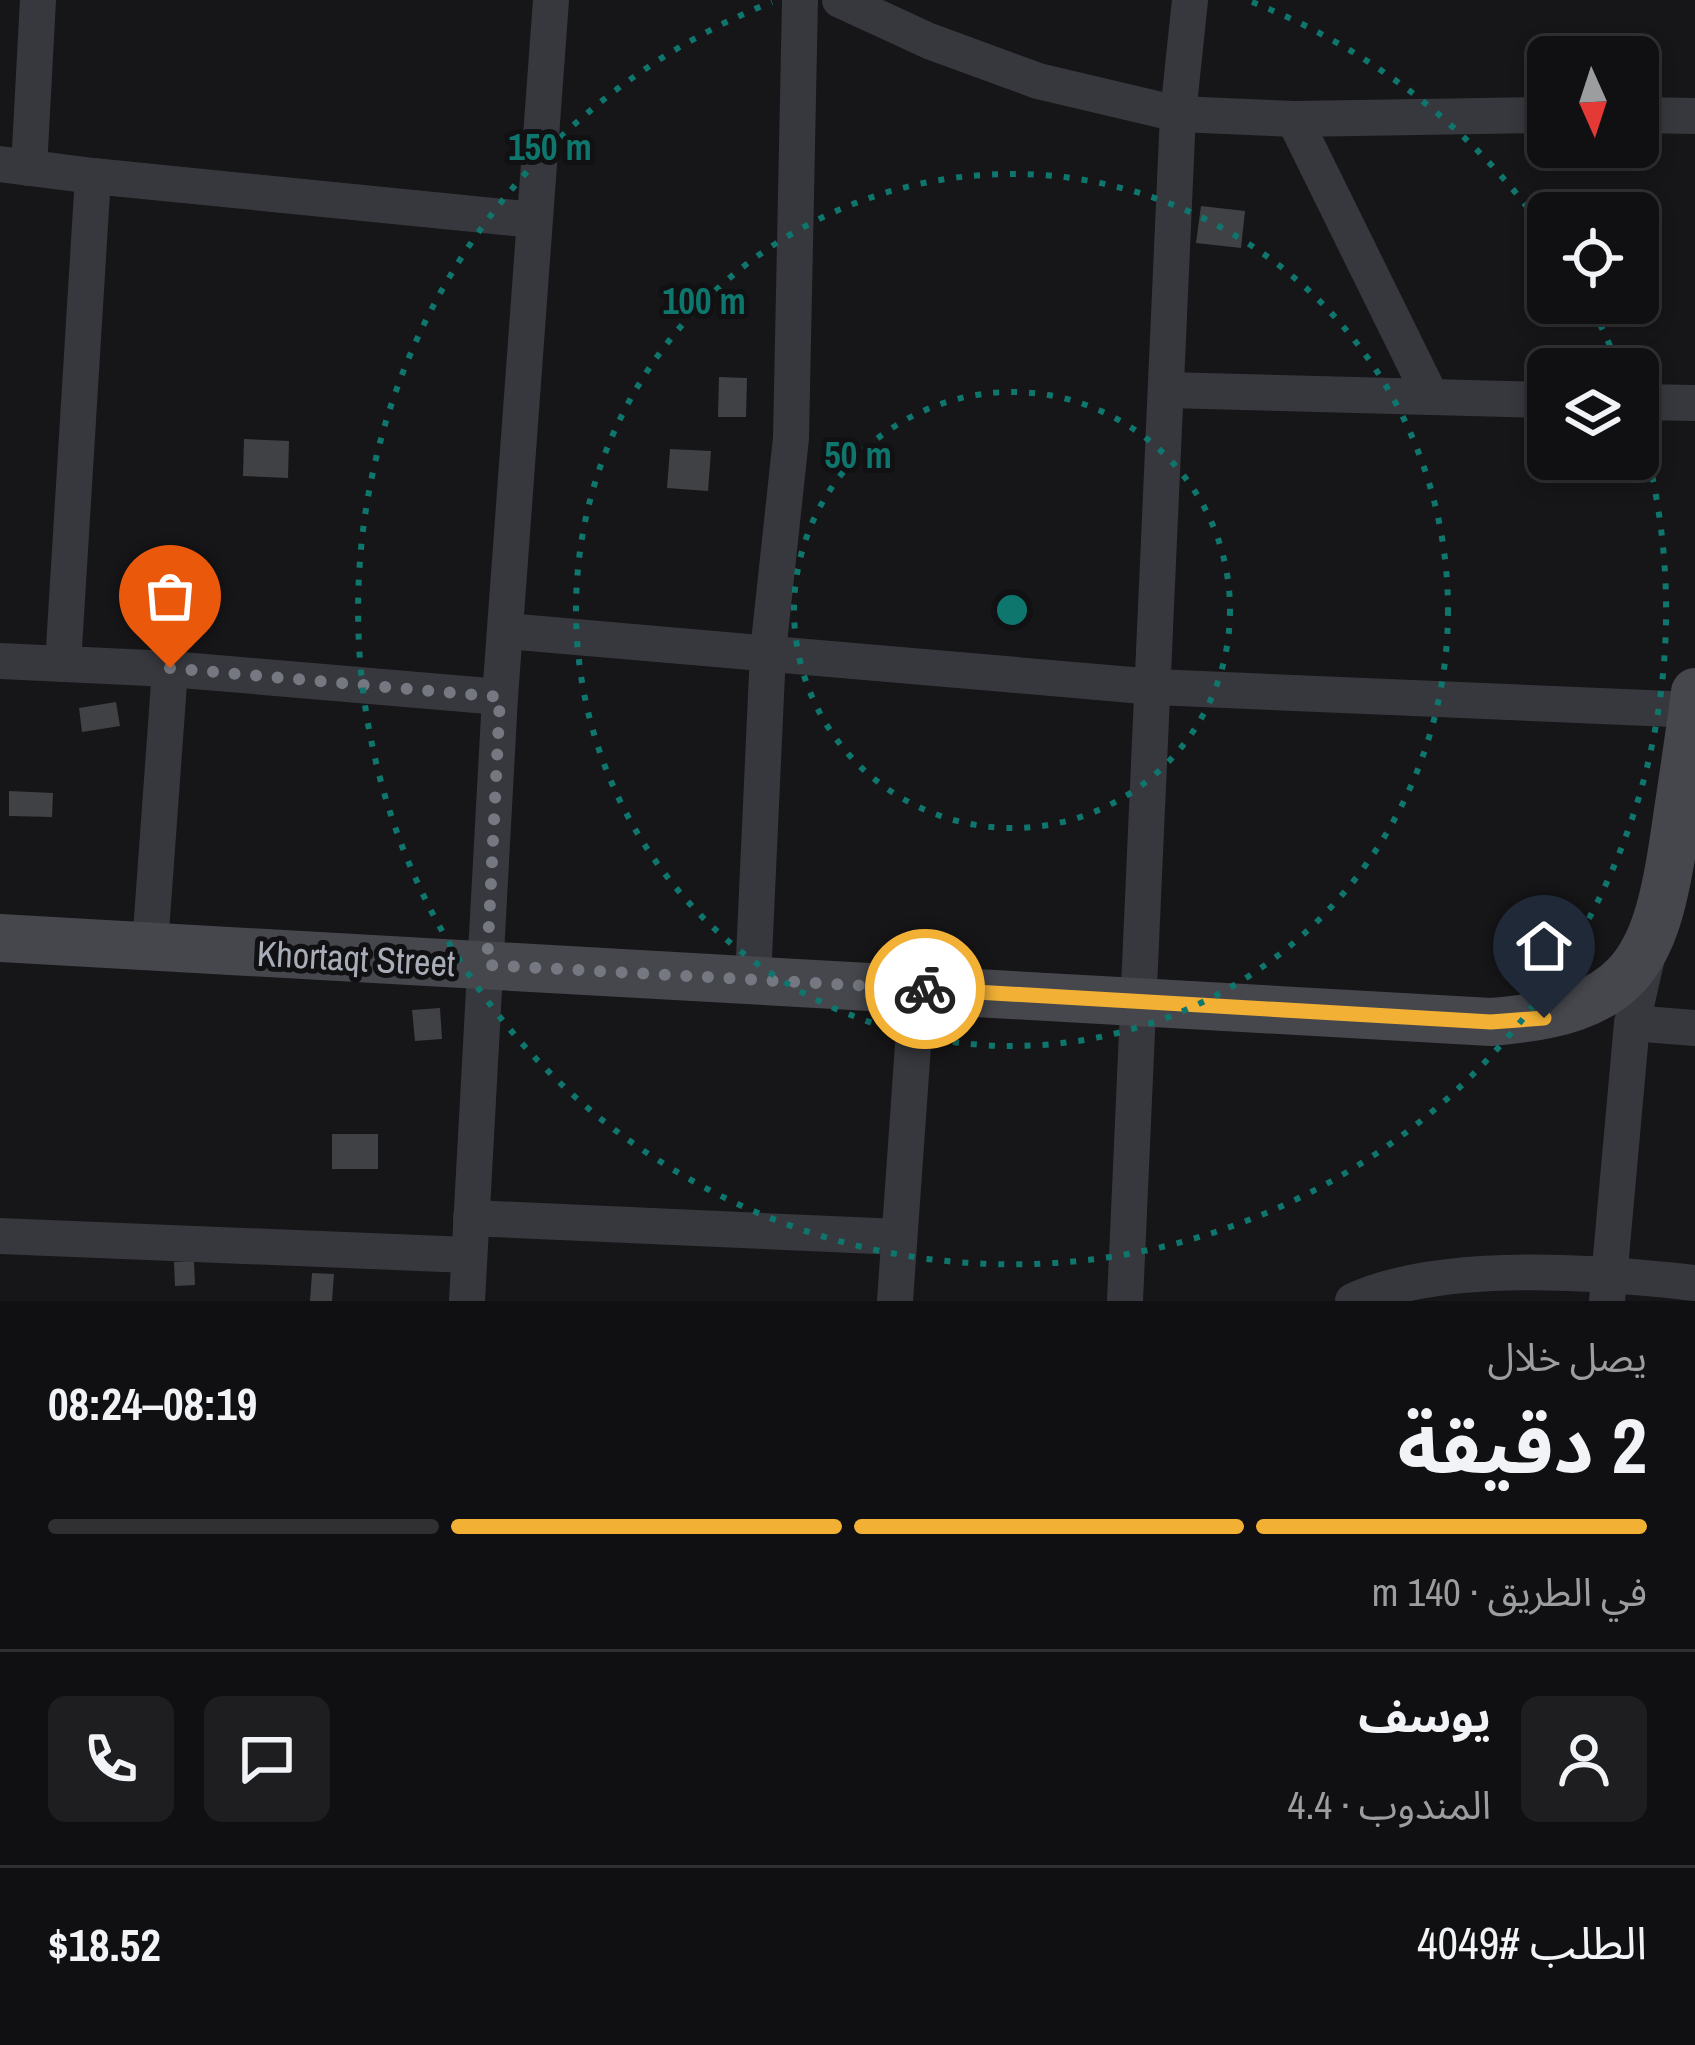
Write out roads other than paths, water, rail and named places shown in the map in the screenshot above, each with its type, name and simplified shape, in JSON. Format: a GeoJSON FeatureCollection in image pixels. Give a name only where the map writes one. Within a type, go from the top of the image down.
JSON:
{"type":"FeatureCollection","features":[{"type":"Feature","properties":{"kind":"street"},"geometry":{"type":"LineString","coordinates":[[38,0],[15,166],[534,220]]}},
{"type":"Feature","properties":{"kind":"street"},"geometry":{"type":"LineString","coordinates":[[466,1301],[500,697],[551,0]]}},
{"type":"Feature","properties":{"kind":"street"},"geometry":{"type":"LineString","coordinates":[[753,979],[768,652],[790,438],[800,0]]}},
{"type":"Feature","properties":{"kind":"street"},"geometry":{"type":"LineString","coordinates":[[840,0],[929,41],[1038,82],[1178,114],[1294,119],[1527,115]]}},
{"type":"Feature","properties":{"kind":"street"},"geometry":{"type":"LineString","coordinates":[[1125,1301],[1178,114],[1190,0]]}},
{"type":"Feature","properties":{"kind":"street"},"geometry":{"type":"LineString","coordinates":[[1659,116],[1695,116]]}},
{"type":"Feature","properties":{"kind":"street"},"geometry":{"type":"LineString","coordinates":[[1294,119],[1431,397]]}},
{"type":"Feature","properties":{"kind":"street"},"geometry":{"type":"LineString","coordinates":[[63,664],[93,176]]}},
{"type":"Feature","properties":{"kind":"street"},"geometry":{"type":"LineString","coordinates":[[1167,390],[1527,399]]}},
{"type":"Feature","properties":{"kind":"street"},"geometry":{"type":"LineString","coordinates":[[1659,402],[1695,403]]}},
{"type":"Feature","properties":{"kind":"street"},"geometry":{"type":"LineString","coordinates":[[506,631],[1155,687],[1694,704]]}},
{"type":"Feature","properties":{"kind":"street"},"geometry":{"type":"LineString","coordinates":[[0,661],[170,668],[500,697]]}},
{"type":"Feature","properties":{"kind":"street"},"geometry":{"type":"LineString","coordinates":[[150,946],[170,668]]}},
{"type":"Feature","properties":{"kind":"street","name":"Khortaqt Street"},"geometry":{"type":"LineString","coordinates":[[0,938],[1491,1022],[1544,1018],[1587,1003],[1628,974],[1648,949],[1665,899],[1694,704]]}},
{"type":"Feature","properties":{"kind":"street"},"geometry":{"type":"LineString","coordinates":[[1608,1287],[1632,1023],[1648,949]]}},
{"type":"Feature","properties":{"kind":"street"},"geometry":{"type":"LineString","coordinates":[[895,1301],[917,989]]}},
{"type":"Feature","properties":{"kind":"street"},"geometry":{"type":"LineString","coordinates":[[1632,1023],[1695,1028]]}},
{"type":"Feature","properties":{"kind":"street"},"geometry":{"type":"LineString","coordinates":[[471,1218],[899,1237]]}},
{"type":"Feature","properties":{"kind":"street"},"geometry":{"type":"LineString","coordinates":[[0,1236],[468,1255]]}},
{"type":"Feature","properties":{"kind":"street"},"geometry":{"type":"LineString","coordinates":[[1370,1297],[1476,1277],[1608,1287],[1695,1283]]}}]}
